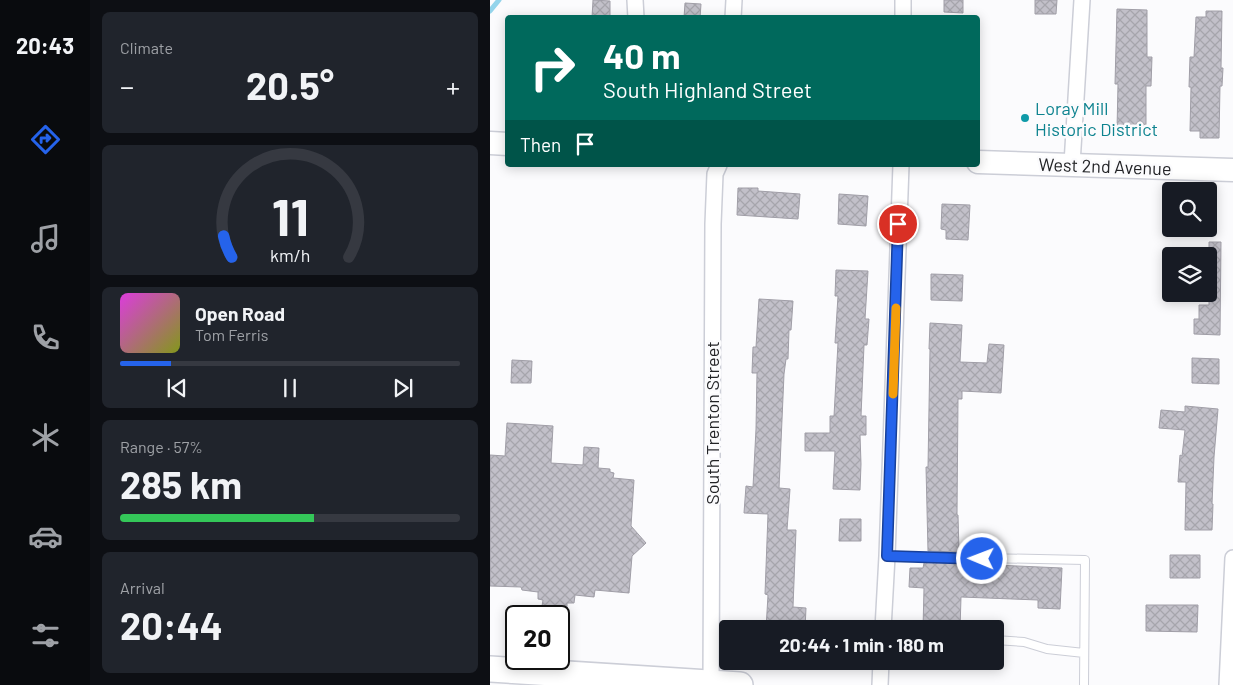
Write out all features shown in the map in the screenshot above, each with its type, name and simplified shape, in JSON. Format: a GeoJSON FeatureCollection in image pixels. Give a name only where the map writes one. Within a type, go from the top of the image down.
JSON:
{"type":"FeatureCollection","features":[{"type":"Feature","properties":{"kind":"main road"},"geometry":{"type":"LineString","coordinates":[[490,669],[633,681],[740,685]]}},
{"type":"Feature","properties":{"kind":"street"},"geometry":{"type":"LineString","coordinates":[[635,0],[636,15]]}},
{"type":"Feature","properties":{"kind":"street"},"geometry":{"type":"LineString","coordinates":[[734,0],[734,15]]}},
{"type":"Feature","properties":{"kind":"street"},"geometry":{"type":"LineString","coordinates":[[903,0],[903,15]]}},
{"type":"Feature","properties":{"kind":"street"},"geometry":{"type":"LineString","coordinates":[[1072,164],[1082,0]]}},
{"type":"Feature","properties":{"kind":"street"},"geometry":{"type":"LineString","coordinates":[[490,143],[505,144]]}},
{"type":"Feature","properties":{"kind":"street","name":"West 2nd Avenue"},"geometry":{"type":"LineString","coordinates":[[980,162],[1233,170]]}},
{"type":"Feature","properties":{"kind":"street","name":"South Trenton Street"},"geometry":{"type":"LineString","coordinates":[[711,683],[713,224],[715,174],[718,167]]}},
{"type":"Feature","properties":{"kind":"street"},"geometry":{"type":"LineString","coordinates":[[884,620],[900,167]]}},
{"type":"Feature","properties":{"kind":"street"},"geometry":{"type":"LineString","coordinates":[[1227,685],[1233,558]]}},
{"type":"Feature","properties":{"kind":"street"},"geometry":{"type":"LineString","coordinates":[[880,685],[881,670]]}},
{"type":"Feature","properties":{"kind":"lane"},"geometry":{"type":"LineString","coordinates":[[887,556],[1085,560],[1084,685]]}},
{"type":"Feature","properties":{"kind":"lane"},"geometry":{"type":"LineString","coordinates":[[1004,641],[1024,642],[1047,649],[1084,653]]}},
{"type":"Feature","properties":{"kind":"building"},"geometry":{"type":"Polygon","coordinates":[[[593,0],[610,1],[610,15],[592,15],[593,0]]]}},
{"type":"Feature","properties":{"kind":"building"},"geometry":{"type":"Polygon","coordinates":[[[944,0],[963,0],[963,13],[944,12],[944,0]]]}},
{"type":"Feature","properties":{"kind":"building"},"geometry":{"type":"Polygon","coordinates":[[[1035,0],[1057,0],[1056,14],[1035,14],[1035,0]]]}},
{"type":"Feature","properties":{"kind":"building"},"geometry":{"type":"Polygon","coordinates":[[[685,3],[701,4],[700,15],[684,15],[685,3]]]}},
{"type":"Feature","properties":{"kind":"building"},"geometry":{"type":"Polygon","coordinates":[[[1117,9],[1147,10],[1147,57],[1152,57],[1151,86],[1146,86],[1146,130],[1117,130],[1118,84],[1115,84],[1117,9]]]}},
{"type":"Feature","properties":{"kind":"building"},"geometry":{"type":"Polygon","coordinates":[[[1206,11],[1222,11],[1221,68],[1223,68],[1222,86],[1220,86],[1219,138],[1200,138],[1200,131],[1190,131],[1190,57],[1194,57],[1196,17],[1206,17],[1206,11]]]}},
{"type":"Feature","properties":{"kind":"building"},"geometry":{"type":"Polygon","coordinates":[[[738,188],[758,188],[758,191],[800,194],[798,219],[737,215],[738,188]]]}},
{"type":"Feature","properties":{"kind":"building"},"geometry":{"type":"Polygon","coordinates":[[[839,194],[868,196],[866,226],[838,224],[839,194]]]}},
{"type":"Feature","properties":{"kind":"building"},"geometry":{"type":"Polygon","coordinates":[[[942,204],[970,205],[968,240],[946,239],[946,230],[941,229],[942,204]]]}},
{"type":"Feature","properties":{"kind":"building"},"geometry":{"type":"Polygon","coordinates":[[[1209,242],[1221,242],[1220,335],[1194,334],[1194,319],[1199,319],[1199,305],[1209,305],[1209,302],[1217,302],[1217,247],[1209,247],[1209,242]]]}},
{"type":"Feature","properties":{"kind":"building"},"geometry":{"type":"Polygon","coordinates":[[[836,270],[868,271],[865,319],[869,319],[867,345],[864,345],[861,416],[866,416],[866,435],[860,435],[860,490],[833,489],[835,451],[805,451],[805,433],[830,433],[830,416],[834,416],[838,343],[835,343],[838,296],[835,296],[836,270]]]}},
{"type":"Feature","properties":{"kind":"building"},"geometry":{"type":"Polygon","coordinates":[[[931,274],[963,275],[962,301],[931,300],[931,274]]]}},
{"type":"Feature","properties":{"kind":"building"},"geometry":{"type":"Polygon","coordinates":[[[759,299],[793,301],[788,359],[786,359],[784,374],[779,488],[790,489],[787,530],[796,530],[793,607],[806,608],[805,620],[767,620],[768,595],[765,594],[768,514],[744,513],[746,486],[753,487],[757,373],[752,373],[753,347],[756,347],[759,299]]]}},
{"type":"Feature","properties":{"kind":"building"},"geometry":{"type":"Polygon","coordinates":[[[930,323],[962,325],[960,362],[987,363],[989,344],[1004,345],[1001,393],[962,391],[962,399],[958,399],[957,515],[959,552],[928,551],[926,467],[928,467],[930,323]]]}},
{"type":"Feature","properties":{"kind":"building"},"geometry":{"type":"Polygon","coordinates":[[[1192,358],[1219,359],[1219,384],[1192,383],[1192,358]]]}},
{"type":"Feature","properties":{"kind":"building"},"geometry":{"type":"Polygon","coordinates":[[[512,360],[532,361],[531,383],[511,383],[512,360]]]}},
{"type":"Feature","properties":{"kind":"building"},"geometry":{"type":"Polygon","coordinates":[[[1185,406],[1218,409],[1214,457],[1212,530],[1185,530],[1186,482],[1178,482],[1180,455],[1182,456],[1185,430],[1159,428],[1161,410],[1185,412],[1185,406]]]}},
{"type":"Feature","properties":{"kind":"building"},"geometry":{"type":"Polygon","coordinates":[[[507,423],[553,426],[551,463],[583,465],[584,447],[599,448],[598,468],[610,469],[610,472],[614,473],[613,478],[634,480],[631,526],[646,543],[632,556],[629,593],[595,590],[594,597],[575,595],[574,603],[567,603],[567,605],[542,605],[543,600],[538,599],[538,592],[522,590],[521,587],[490,586],[490,455],[505,456],[507,423]]]}},
{"type":"Feature","properties":{"kind":"building"},"geometry":{"type":"Polygon","coordinates":[[[840,519],[861,519],[861,541],[839,541],[840,519]]]}},
{"type":"Feature","properties":{"kind":"building"},"geometry":{"type":"Polygon","coordinates":[[[1170,555],[1200,555],[1200,578],[1170,578],[1170,555]]]}},
{"type":"Feature","properties":{"kind":"building"},"geometry":{"type":"Polygon","coordinates":[[[924,563],[1062,568],[1060,609],[1038,608],[1038,600],[961,597],[960,620],[923,620],[924,588],[909,587],[910,568],[923,568],[924,563]]]}},
{"type":"Feature","properties":{"kind":"building"},"geometry":{"type":"Polygon","coordinates":[[[1146,605],[1198,605],[1197,632],[1146,631],[1146,605]]]}},
{"type":"Feature","properties":{"kind":"waterway"},"geometry":{"type":"LineString","coordinates":[[490,11],[499,0]]}},
{"type":"Feature","properties":{"kind":"slow traffic"},"geometry":{"type":"LineString","coordinates":[[893,394],[896,308]]}},
{"type":"Feature","properties":{"kind":"place","name":"Loray Mill Historic District"},"geometry":{"type":"Point","coordinates":[1025,118]}},
{"type":"Feature","properties":{"kind":"route"},"geometry":{"type":"LineString","coordinates":[[898,224],[887,556],[982,559]]}}]}
